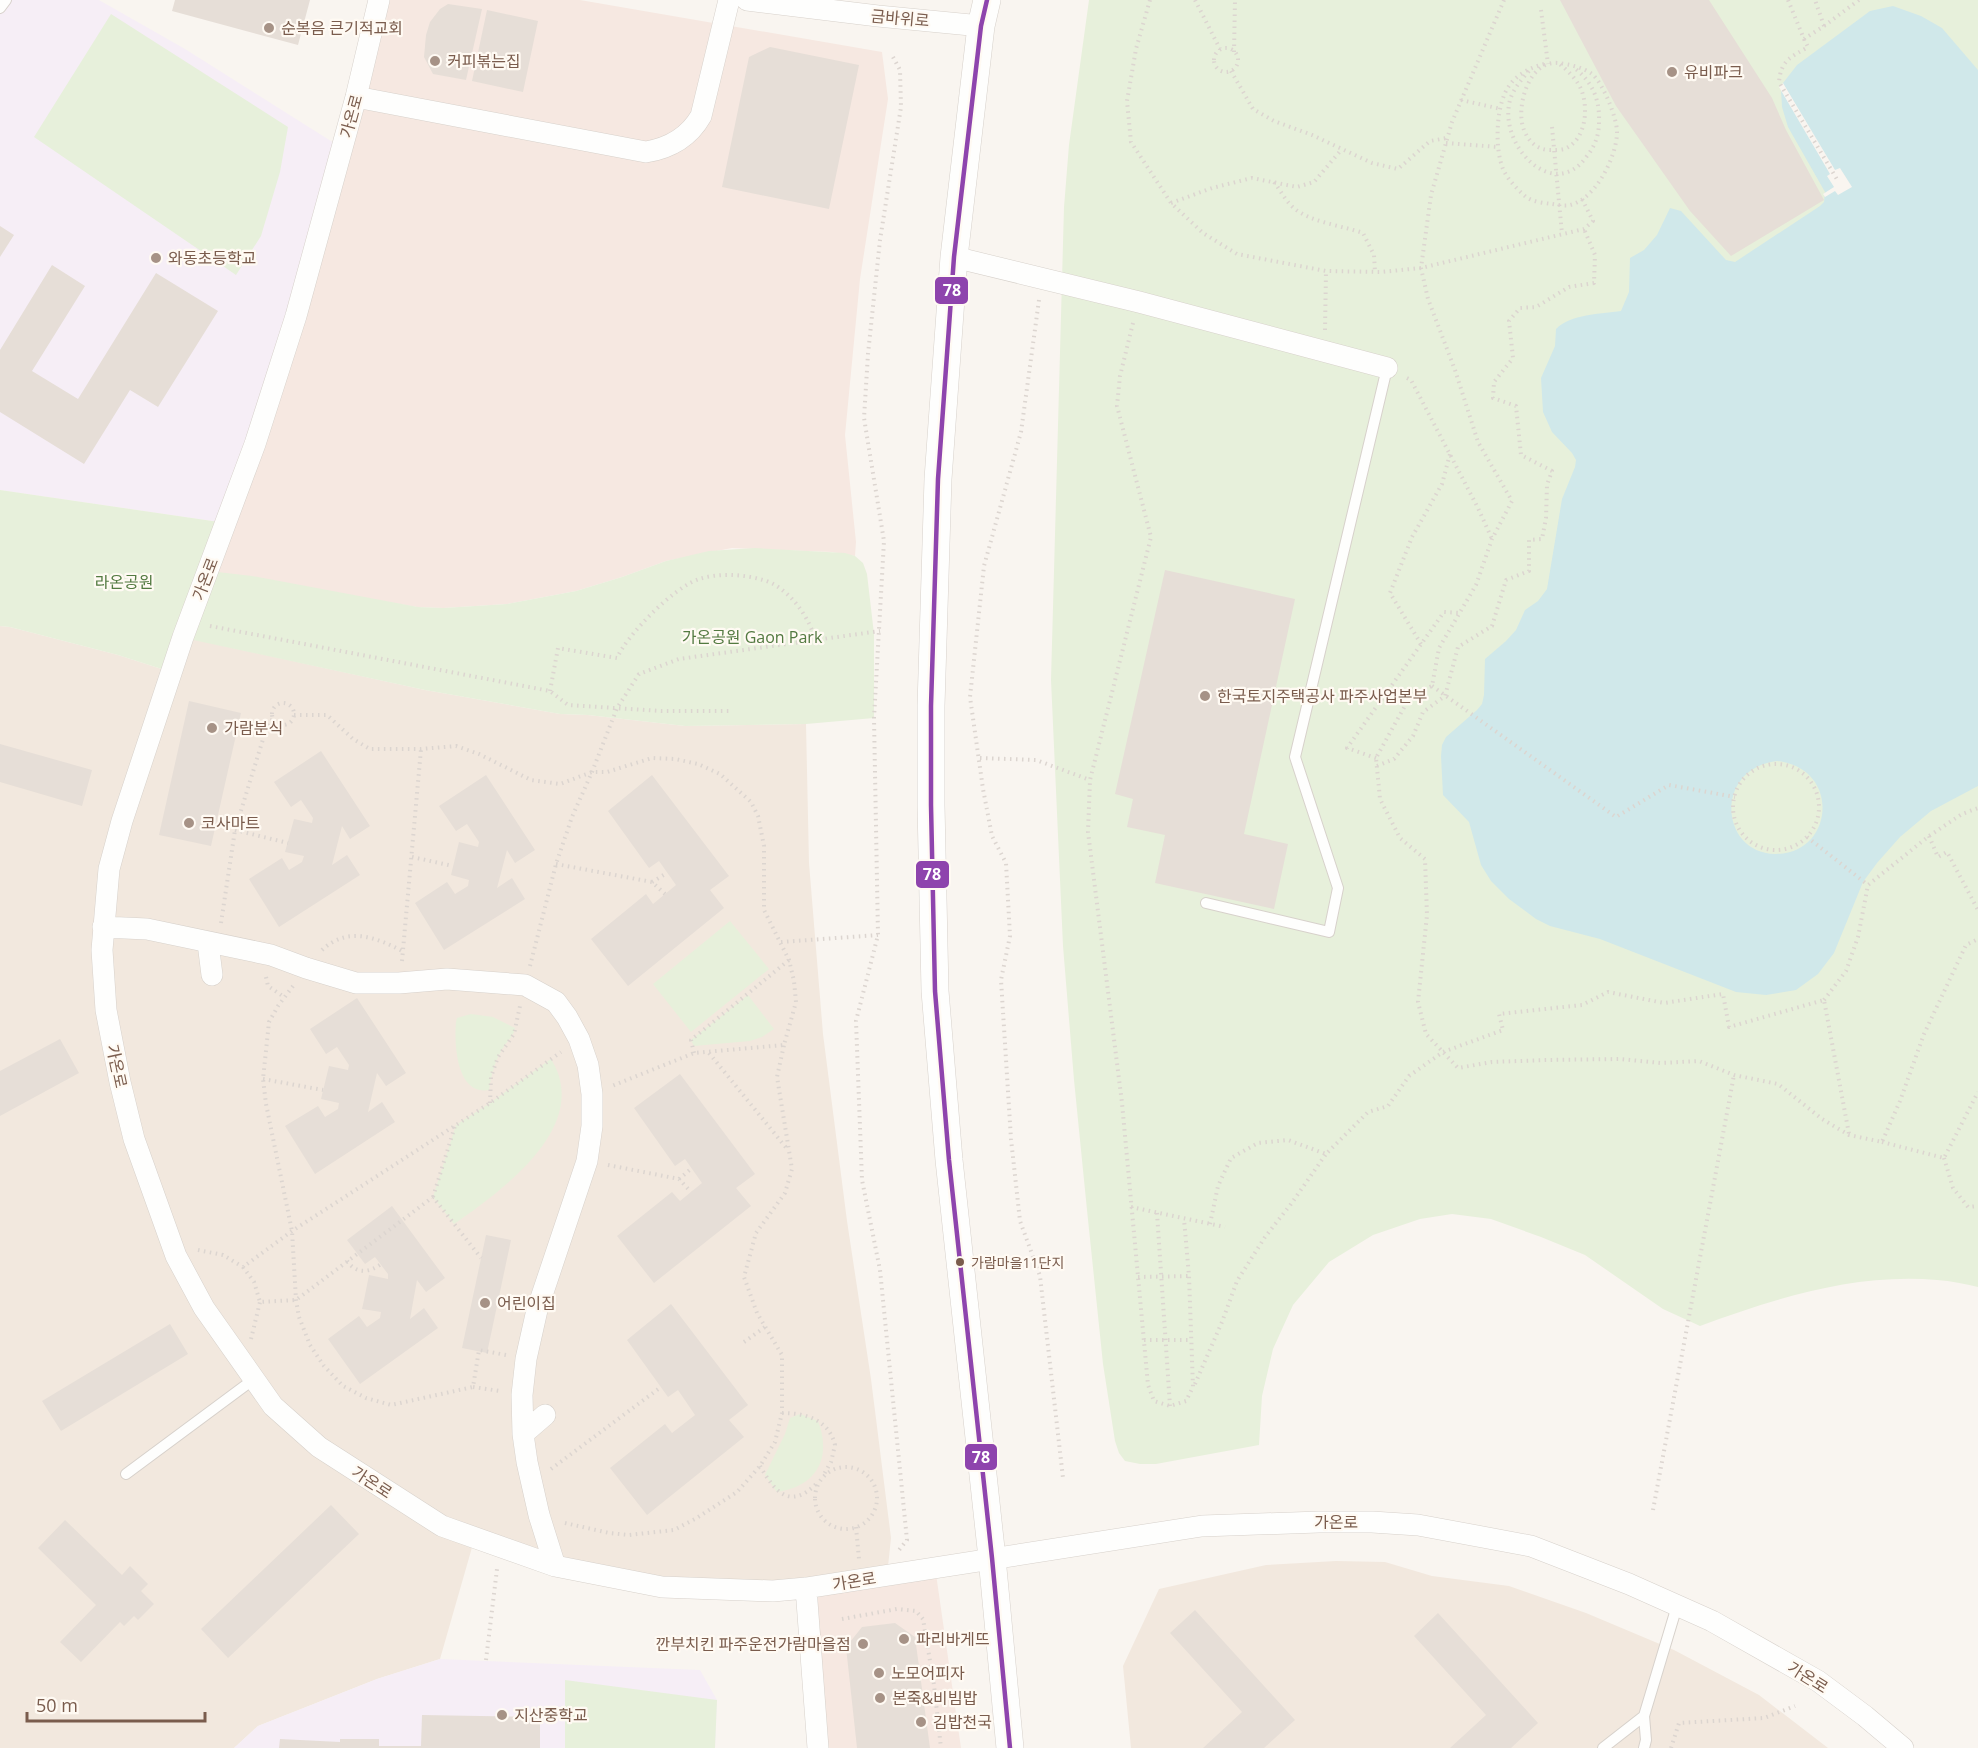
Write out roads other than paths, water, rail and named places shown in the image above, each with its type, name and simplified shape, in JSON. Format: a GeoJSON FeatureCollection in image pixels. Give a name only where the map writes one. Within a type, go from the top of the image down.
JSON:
{"type":"FeatureCollection","features":[{"type":"Feature","properties":{"kind":"street","name":"가온로"},"geometry":{"type":"LineString","coordinates":[[379,0],[356,97],[296,316],[258,434],[183,637],[122,821],[110,870],[103,927],[102,950],[106,1010],[134,1139],[176,1256],[204,1308],[273,1406],[319,1447],[442,1526],[555,1566],[662,1587],[773,1591],[806,1588],[1202,1526],[1319,1522],[1418,1525],[1531,1546],[1629,1584],[1712,1621],[1818,1681],[1903,1748]]}},
{"type":"Feature","properties":{"kind":"street"},"geometry":{"type":"LineString","coordinates":[[356,97],[646,152],[654,151],[683,138],[701,116],[729,0]]}},
{"type":"Feature","properties":{"kind":"street","name":"금바위로"},"geometry":{"type":"LineString","coordinates":[[747,0],[878,16],[984,13]]}},
{"type":"Feature","properties":{"kind":"street"},"geometry":{"type":"LineString","coordinates":[[984,13],[954,257],[938,480],[931,694],[935,991],[949,1160],[1010,1748]]}},
{"type":"Feature","properties":{"kind":"street"},"geometry":{"type":"LineString","coordinates":[[954,257],[1139,302],[1387,368]]}},
{"type":"Feature","properties":{"kind":"street"},"geometry":{"type":"LineString","coordinates":[[103,927],[147,929],[271,955],[356,983],[399,983],[447,979],[525,985],[556,1002],[567,1017],[579,1039],[588,1065],[592,1094],[592,1126],[587,1161],[537,1310],[526,1359],[522,1395],[523,1434],[527,1462],[539,1515],[555,1566]]}},
{"type":"Feature","properties":{"kind":"street"},"geometry":{"type":"LineString","coordinates":[[212,975],[213,944]]}},
{"type":"Feature","properties":{"kind":"street"},"geometry":{"type":"LineString","coordinates":[[523,1434],[545,1415]]}},
{"type":"Feature","properties":{"kind":"street"},"geometry":{"type":"LineString","coordinates":[[806,1588],[818,1748]]}},
{"type":"Feature","properties":{"kind":"lane"},"geometry":{"type":"LineString","coordinates":[[0,8],[6,0]]}},
{"type":"Feature","properties":{"kind":"lane"},"geometry":{"type":"LineString","coordinates":[[1206,903],[1329,932],[1338,888],[1295,757],[1387,368]]}},
{"type":"Feature","properties":{"kind":"lane"},"geometry":{"type":"LineString","coordinates":[[126,1474],[254,1379]]}},
{"type":"Feature","properties":{"kind":"lane"},"geometry":{"type":"LineString","coordinates":[[1644,1748],[1646,1740],[1644,1716],[1677,1606]]}},
{"type":"Feature","properties":{"kind":"lane"},"geometry":{"type":"LineString","coordinates":[[1603,1748],[1644,1716]]}},
{"type":"Feature","properties":{"kind":"water"},"geometry":{"type":"Polygon","coordinates":[[[1893,6],[1921,16],[1942,28],[1978,70],[1978,786],[1931,811],[1900,837],[1877,863],[1863,882],[1834,953],[1818,974],[1796,990],[1766,995],[1736,992],[1600,939],[1550,926],[1536,919],[1509,899],[1491,881],[1481,865],[1469,822],[1443,795],[1442,745],[1446,737],[1482,704],[1485,659],[1516,630],[1525,610],[1538,601],[1547,589],[1562,499],[1576,460],[1552,432],[1543,412],[1541,378],[1555,346],[1556,329],[1570,320],[1621,311],[1629,292],[1630,258],[1644,250],[1657,235],[1670,208],[1681,211],[1726,260],[1735,262],[1824,202],[1825,192],[1788,127],[1782,107],[1781,90],[1783,83],[1797,65],[1870,11],[1893,6]],[[1777,761],[1756,767],[1742,779],[1734,794],[1731,810],[1735,826],[1743,840],[1757,850],[1775,854],[1795,851],[1809,841],[1819,827],[1823,810],[1820,794],[1812,779],[1798,767],[1777,761]]]}},
{"type":"Feature","properties":{"kind":"place","name":"순복음 큰기적교회"},"geometry":{"type":"Point","coordinates":[269,28]}},
{"type":"Feature","properties":{"kind":"place","name":"커피볶는집"},"geometry":{"type":"Point","coordinates":[435,61]}},
{"type":"Feature","properties":{"kind":"place","name":"유비파크"},"geometry":{"type":"Point","coordinates":[1672,72]}},
{"type":"Feature","properties":{"kind":"place","name":"와동초등학교"},"geometry":{"type":"Point","coordinates":[156,258]}},
{"type":"Feature","properties":{"kind":"place","name":"한국토지주택공사 파주사업본부"},"geometry":{"type":"Point","coordinates":[1205,696]}},
{"type":"Feature","properties":{"kind":"place","name":"가람분식"},"geometry":{"type":"Point","coordinates":[212,728]}},
{"type":"Feature","properties":{"kind":"place","name":"코사마트"},"geometry":{"type":"Point","coordinates":[189,823]}},
{"type":"Feature","properties":{"kind":"place","name":"가람마을11단지"},"geometry":{"type":"Point","coordinates":[960,1262]}},
{"type":"Feature","properties":{"kind":"place","name":"어린이집"},"geometry":{"type":"Point","coordinates":[485,1303]}},
{"type":"Feature","properties":{"kind":"place","name":"파리바게뜨"},"geometry":{"type":"Point","coordinates":[904,1639]}},
{"type":"Feature","properties":{"kind":"place","name":"깐부치킨 파주운전가람마을점"},"geometry":{"type":"Point","coordinates":[863,1644]}},
{"type":"Feature","properties":{"kind":"place","name":"노모어피자"},"geometry":{"type":"Point","coordinates":[879,1673]}},
{"type":"Feature","properties":{"kind":"place","name":"본죽&비빔밥"},"geometry":{"type":"Point","coordinates":[880,1698]}},
{"type":"Feature","properties":{"kind":"place","name":"지산중학교"},"geometry":{"type":"Point","coordinates":[502,1715]}},
{"type":"Feature","properties":{"kind":"place","name":"김밥천국"},"geometry":{"type":"Point","coordinates":[921,1722]}},
{"type":"Feature","properties":{"kind":"park label","name":"라온공원"},"geometry":{"type":"Point","coordinates":[124,582]}},
{"type":"Feature","properties":{"kind":"park label","name":"가온공원 Gaon Park"},"geometry":{"type":"Point","coordinates":[752,637]}}]}
